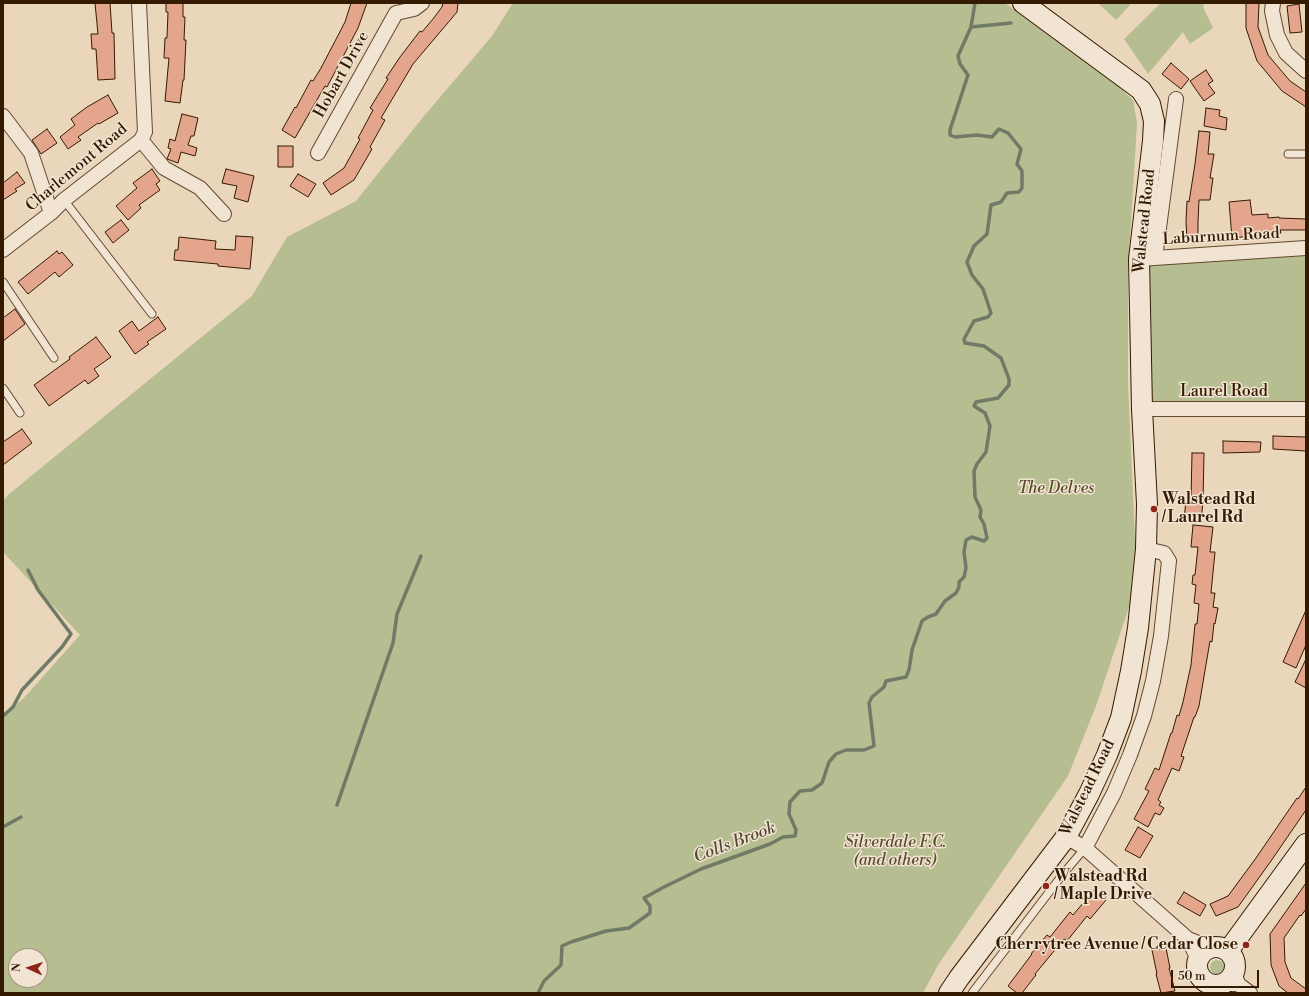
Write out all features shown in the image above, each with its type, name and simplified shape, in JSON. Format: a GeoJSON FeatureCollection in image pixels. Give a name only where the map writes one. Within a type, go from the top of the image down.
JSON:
{"type":"FeatureCollection","features":[{"type":"Feature","properties":{"kind":"street","name":"Charlemont Road"},"geometry":{"type":"LineString","coordinates":[[3,250],[51,214],[64,200],[140,140],[145,132],[140,3]]}},
{"type":"Feature","properties":{"kind":"street","name":"Hobart Drive"},"geometry":{"type":"LineString","coordinates":[[318,153],[394,8],[414,9],[422,3]]}},
{"type":"Feature","properties":{"kind":"street","name":"Walstead Road"},"geometry":{"type":"LineString","coordinates":[[949,993],[1066,837],[1108,755],[1121,718],[1131,671],[1138,628],[1146,549],[1147,504],[1142,409],[1147,258],[1153,141],[1163,119],[1140,90],[1023,3]]}},
{"type":"Feature","properties":{"kind":"street"},"geometry":{"type":"LineString","coordinates":[[1273,3],[1272,11],[1277,35],[1286,54],[1306,70]]}},
{"type":"Feature","properties":{"kind":"street"},"geometry":{"type":"LineString","coordinates":[[1163,119],[1176,99]]}},
{"type":"Feature","properties":{"kind":"street"},"geometry":{"type":"LineString","coordinates":[[3,116],[31,153],[51,214]]}},
{"type":"Feature","properties":{"kind":"street"},"geometry":{"type":"LineString","coordinates":[[140,140],[164,168],[200,188],[224,214]]}},
{"type":"Feature","properties":{"kind":"street","name":"Laburnum Road"},"geometry":{"type":"LineString","coordinates":[[1147,258],[1306,248]]}},
{"type":"Feature","properties":{"kind":"street","name":"Laurel Road"},"geometry":{"type":"LineString","coordinates":[[1142,409],[1306,409]]}},
{"type":"Feature","properties":{"kind":"street","name":"Walstead Road"},"geometry":{"type":"LineString","coordinates":[[1085,848],[1114,793],[1130,755],[1144,716],[1153,681],[1161,636],[1168,561],[1164,554],[1146,549]]}},
{"type":"Feature","properties":{"kind":"street"},"geometry":{"type":"LineString","coordinates":[[1066,837],[1085,848],[1188,940],[1212,953],[1234,961],[1218,983]]}},
{"type":"Feature","properties":{"kind":"street"},"geometry":{"type":"LineString","coordinates":[[1250,993],[1218,983],[1199,975],[1197,966],[1212,953],[1306,844]]}},
{"type":"Feature","properties":{"kind":"lane"},"geometry":{"type":"LineString","coordinates":[[1288,154],[1306,154]]}},
{"type":"Feature","properties":{"kind":"lane"},"geometry":{"type":"LineString","coordinates":[[64,200],[152,314]]}},
{"type":"Feature","properties":{"kind":"lane"},"geometry":{"type":"LineString","coordinates":[[3,282],[54,358]]}},
{"type":"Feature","properties":{"kind":"lane"},"geometry":{"type":"LineString","coordinates":[[3,388],[20,413]]}},
{"type":"Feature","properties":{"kind":"lane"},"geometry":{"type":"LineString","coordinates":[[972,993],[1063,874],[1085,848]]}},
{"type":"Feature","properties":{"kind":"green space"},"geometry":{"type":"Polygon","coordinates":[[[513,3],[1005,3],[1118,86],[1133,100],[1137,123],[1128,271],[1128,383],[1137,583],[1096,706],[1068,776],[938,965],[923,993],[3,993],[3,714],[22,700],[80,635],[3,552],[3,501],[9,494],[252,296],[287,237],[356,201],[424,116],[492,36],[513,3]]]}},
{"type":"Feature","properties":{"kind":"green space"},"geometry":{"type":"Polygon","coordinates":[[[1098,3],[1132,3],[1116,20],[1098,3]]]}},
{"type":"Feature","properties":{"kind":"green space"},"geometry":{"type":"Polygon","coordinates":[[[1161,3],[1204,3],[1203,7],[1213,28],[1190,44],[1183,32],[1148,74],[1124,39],[1161,3]]]}},
{"type":"Feature","properties":{"kind":"green space"},"geometry":{"type":"Polygon","coordinates":[[[1306,255],[1306,402],[1145,403],[1143,265],[1306,255]]]}},
{"type":"Feature","properties":{"kind":"green space"},"geometry":{"type":"Polygon","coordinates":[[[1214,960],[1220,960],[1224,964],[1224,970],[1220,974],[1214,974],[1210,970],[1210,964],[1214,960]]]}},
{"type":"Feature","properties":{"kind":"building"},"geometry":{"type":"Polygon","coordinates":[[[95,3],[110,3],[112,33],[114,33],[115,79],[98,80],[96,49],[92,49],[91,34],[98,34],[95,3]]]}},
{"type":"Feature","properties":{"kind":"building"},"geometry":{"type":"Polygon","coordinates":[[[166,3],[183,3],[183,17],[185,17],[184,40],[186,40],[184,80],[180,103],[165,101],[169,58],[164,58],[165,38],[167,38],[168,12],[166,12],[166,3]]]}},
{"type":"Feature","properties":{"kind":"building"},"geometry":{"type":"Polygon","coordinates":[[[351,3],[367,3],[358,28],[327,87],[325,86],[295,138],[282,130],[311,80],[313,81],[321,68],[345,22],[351,3]]]}},
{"type":"Feature","properties":{"kind":"building"},"geometry":{"type":"Polygon","coordinates":[[[443,3],[458,3],[457,12],[413,64],[381,118],[385,120],[370,147],[372,149],[354,180],[331,195],[323,183],[344,168],[360,139],[358,138],[373,110],[370,108],[388,79],[386,78],[420,31],[422,32],[433,19],[442,7],[443,3]]]}},
{"type":"Feature","properties":{"kind":"building"},"geometry":{"type":"Polygon","coordinates":[[[1246,3],[1259,3],[1258,27],[1268,55],[1290,81],[1306,92],[1306,107],[1282,91],[1257,61],[1246,28],[1246,3]]]}},
{"type":"Feature","properties":{"kind":"building"},"geometry":{"type":"Polygon","coordinates":[[[1299,4],[1302,32],[1290,33],[1287,6],[1299,4]]]}},
{"type":"Feature","properties":{"kind":"building"},"geometry":{"type":"Polygon","coordinates":[[[1171,63],[1189,79],[1181,89],[1162,74],[1171,63]]]}},
{"type":"Feature","properties":{"kind":"building"},"geometry":{"type":"Polygon","coordinates":[[[1206,70],[1213,81],[1208,84],[1215,93],[1204,101],[1190,81],[1206,70]]]}},
{"type":"Feature","properties":{"kind":"building"},"geometry":{"type":"Polygon","coordinates":[[[108,95],[118,113],[99,124],[98,123],[78,137],[81,140],[68,149],[60,137],[75,125],[71,119],[87,107],[108,95]]]}},
{"type":"Feature","properties":{"kind":"building"},"geometry":{"type":"Polygon","coordinates":[[[1206,108],[1220,110],[1219,116],[1227,118],[1226,130],[1204,126],[1206,108]]]}},
{"type":"Feature","properties":{"kind":"building"},"geometry":{"type":"Polygon","coordinates":[[[182,114],[198,118],[194,136],[191,136],[188,145],[197,148],[195,156],[181,152],[178,163],[167,159],[171,149],[168,148],[170,139],[175,141],[182,114]]]}},
{"type":"Feature","properties":{"kind":"building"},"geometry":{"type":"Polygon","coordinates":[[[47,129],[57,143],[41,154],[32,140],[47,129]]]}},
{"type":"Feature","properties":{"kind":"building"},"geometry":{"type":"Polygon","coordinates":[[[1199,131],[1210,132],[1208,154],[1214,154],[1210,178],[1213,178],[1210,200],[1199,200],[1198,240],[1187,241],[1187,201],[1189,202],[1199,131]]]}},
{"type":"Feature","properties":{"kind":"building"},"geometry":{"type":"Polygon","coordinates":[[[278,146],[293,146],[293,167],[278,167],[278,146]]]}},
{"type":"Feature","properties":{"kind":"building"},"geometry":{"type":"Polygon","coordinates":[[[152,169],[160,181],[156,184],[160,190],[139,205],[141,208],[128,220],[116,206],[137,188],[133,183],[152,169]]]}},
{"type":"Feature","properties":{"kind":"building"},"geometry":{"type":"Polygon","coordinates":[[[226,169],[254,176],[248,202],[234,198],[237,186],[222,183],[226,169]]]}},
{"type":"Feature","properties":{"kind":"building"},"geometry":{"type":"Polygon","coordinates":[[[17,172],[25,183],[15,189],[17,191],[3,200],[3,183],[17,172]]]}},
{"type":"Feature","properties":{"kind":"building"},"geometry":{"type":"Polygon","coordinates":[[[298,174],[316,184],[308,197],[290,186],[298,174]]]}},
{"type":"Feature","properties":{"kind":"building"},"geometry":{"type":"Polygon","coordinates":[[[1250,200],[1252,215],[1268,214],[1268,218],[1279,217],[1306,219],[1306,230],[1280,230],[1281,233],[1232,238],[1229,202],[1250,200]]]}},
{"type":"Feature","properties":{"kind":"building"},"geometry":{"type":"Polygon","coordinates":[[[121,220],[129,230],[113,243],[105,232],[121,220]]]}},
{"type":"Feature","properties":{"kind":"building"},"geometry":{"type":"Polygon","coordinates":[[[236,236],[253,237],[250,269],[218,266],[218,264],[174,260],[175,250],[178,250],[179,237],[216,241],[215,249],[235,250],[236,236]]]}},
{"type":"Feature","properties":{"kind":"building"},"geometry":{"type":"Polygon","coordinates":[[[57,251],[59,254],[62,252],[73,265],[59,277],[55,272],[28,294],[18,282],[57,251]]]}},
{"type":"Feature","properties":{"kind":"building"},"geometry":{"type":"Polygon","coordinates":[[[15,309],[25,324],[3,341],[3,318],[15,309]]]}},
{"type":"Feature","properties":{"kind":"building"},"geometry":{"type":"Polygon","coordinates":[[[158,317],[166,329],[147,342],[149,344],[135,354],[119,331],[132,321],[139,331],[158,317]]]}},
{"type":"Feature","properties":{"kind":"building"},"geometry":{"type":"Polygon","coordinates":[[[96,337],[111,357],[94,369],[99,376],[88,384],[85,380],[49,406],[34,385],[70,359],[69,357],[96,337]]]}},
{"type":"Feature","properties":{"kind":"building"},"geometry":{"type":"Polygon","coordinates":[[[22,429],[32,443],[3,465],[3,442],[22,429]]]}},
{"type":"Feature","properties":{"kind":"building"},"geometry":{"type":"Polygon","coordinates":[[[1273,436],[1306,437],[1306,451],[1273,449],[1273,436]]]}},
{"type":"Feature","properties":{"kind":"building"},"geometry":{"type":"Polygon","coordinates":[[[1223,441],[1261,442],[1260,452],[1223,453],[1223,441]]]}},
{"type":"Feature","properties":{"kind":"building"},"geometry":{"type":"Polygon","coordinates":[[[1192,453],[1204,453],[1201,522],[1184,520],[1186,500],[1191,500],[1192,453]]]}},
{"type":"Feature","properties":{"kind":"building"},"geometry":{"type":"Polygon","coordinates":[[[1193,525],[1213,527],[1210,552],[1215,552],[1211,593],[1215,593],[1213,607],[1218,608],[1215,624],[1214,623],[1212,642],[1210,641],[1199,706],[1181,756],[1184,757],[1179,771],[1172,768],[1158,800],[1161,802],[1159,805],[1164,808],[1160,815],[1155,813],[1148,827],[1134,819],[1149,791],[1145,789],[1155,768],[1159,770],[1177,715],[1179,716],[1191,665],[1195,624],[1197,624],[1199,604],[1194,603],[1196,585],[1192,584],[1193,575],[1195,575],[1198,547],[1191,547],[1193,525]]]}},
{"type":"Feature","properties":{"kind":"building"},"geometry":{"type":"Polygon","coordinates":[[[1306,610],[1306,645],[1296,668],[1283,662],[1306,610]]]}},
{"type":"Feature","properties":{"kind":"building"},"geometry":{"type":"Polygon","coordinates":[[[1306,659],[1306,688],[1295,682],[1306,659]]]}},
{"type":"Feature","properties":{"kind":"building"},"geometry":{"type":"Polygon","coordinates":[[[1306,787],[1306,810],[1271,861],[1238,907],[1216,916],[1210,904],[1228,896],[1306,787]]]}},
{"type":"Feature","properties":{"kind":"building"},"geometry":{"type":"Polygon","coordinates":[[[1138,827],[1153,836],[1140,858],[1125,850],[1138,827]]]}},
{"type":"Feature","properties":{"kind":"building"},"geometry":{"type":"Polygon","coordinates":[[[1306,883],[1306,909],[1284,938],[1285,962],[1291,978],[1306,989],[1306,993],[1288,993],[1279,986],[1271,965],[1270,934],[1306,883]]]}},
{"type":"Feature","properties":{"kind":"building"},"geometry":{"type":"Polygon","coordinates":[[[1094,890],[1106,900],[1090,919],[1087,916],[1067,941],[1064,939],[1035,974],[1036,975],[1022,993],[1017,993],[1008,986],[1047,935],[1050,937],[1070,912],[1073,915],[1094,890]]]}},
{"type":"Feature","properties":{"kind":"building"},"geometry":{"type":"Polygon","coordinates":[[[1184,892],[1206,905],[1200,916],[1177,903],[1184,892]]]}},
{"type":"Feature","properties":{"kind":"building"},"geometry":{"type":"Polygon","coordinates":[[[1166,948],[1175,991],[1161,993],[1152,950],[1166,948]]]}},
{"type":"Feature","properties":{"kind":"waterway","name":"Colls Brook"},"geometry":{"type":"LineString","coordinates":[[538,993],[544,981],[561,965],[562,946],[606,931],[629,928],[650,913],[650,906],[644,898],[701,869],[770,844],[783,837],[795,836],[796,830],[789,814],[790,802],[800,791],[812,790],[822,783],[829,762],[836,754],[846,750],[864,750],[874,746],[869,703],[872,697],[884,687],[886,681],[906,677],[909,670],[912,650],[922,621],[936,614],[945,601],[956,593],[959,587],[959,582],[964,577],[966,568],[964,552],[966,540],[972,537],[984,541],[987,538],[984,524],[980,517],[981,510],[975,497],[974,471],[977,464],[986,452],[990,426],[985,413],[974,406],[976,402],[998,398],[1009,385],[1009,379],[1001,358],[984,346],[965,343],[964,339],[974,321],[988,317],[991,313],[983,289],[972,275],[967,262],[974,246],[987,234],[991,205],[1001,202],[1007,193],[1019,192],[1022,188],[1022,171],[1017,164],[1021,149],[1008,133],[999,129],[992,137],[977,135],[955,137],[950,135],[950,130],[968,75],[960,64],[958,56],[971,27],[975,3]]}},
{"type":"Feature","properties":{"kind":"waterway"},"geometry":{"type":"LineString","coordinates":[[971,27],[1011,23]]}},
{"type":"Feature","properties":{"kind":"waterway"},"geometry":{"type":"LineString","coordinates":[[337,805],[393,643],[397,614],[421,556]]}},
{"type":"Feature","properties":{"kind":"waterway"},"geometry":{"type":"LineString","coordinates":[[3,716],[13,707],[22,690],[62,647],[71,634],[38,590],[28,570]]}},
{"type":"Feature","properties":{"kind":"waterway"},"geometry":{"type":"LineString","coordinates":[[3,827],[21,817]]}},
{"type":"Feature","properties":{"kind":"place","name":"Walstead Rd / Laurel Rd"},"geometry":{"type":"Point","coordinates":[1154,509]}},
{"type":"Feature","properties":{"kind":"place","name":"Walstead Rd / Maple Drive"},"geometry":{"type":"Point","coordinates":[1046,886]}},
{"type":"Feature","properties":{"kind":"place","name":"Cherrytree Avenue / Cedar Close"},"geometry":{"type":"Point","coordinates":[1246,945]}},
{"type":"Feature","properties":{"kind":"park label","name":"The Delves"},"geometry":{"type":"Point","coordinates":[1056,489]}},
{"type":"Feature","properties":{"kind":"park label","name":"Silverdale F.C. (and others)"},"geometry":{"type":"Point","coordinates":[895,852]}}]}
